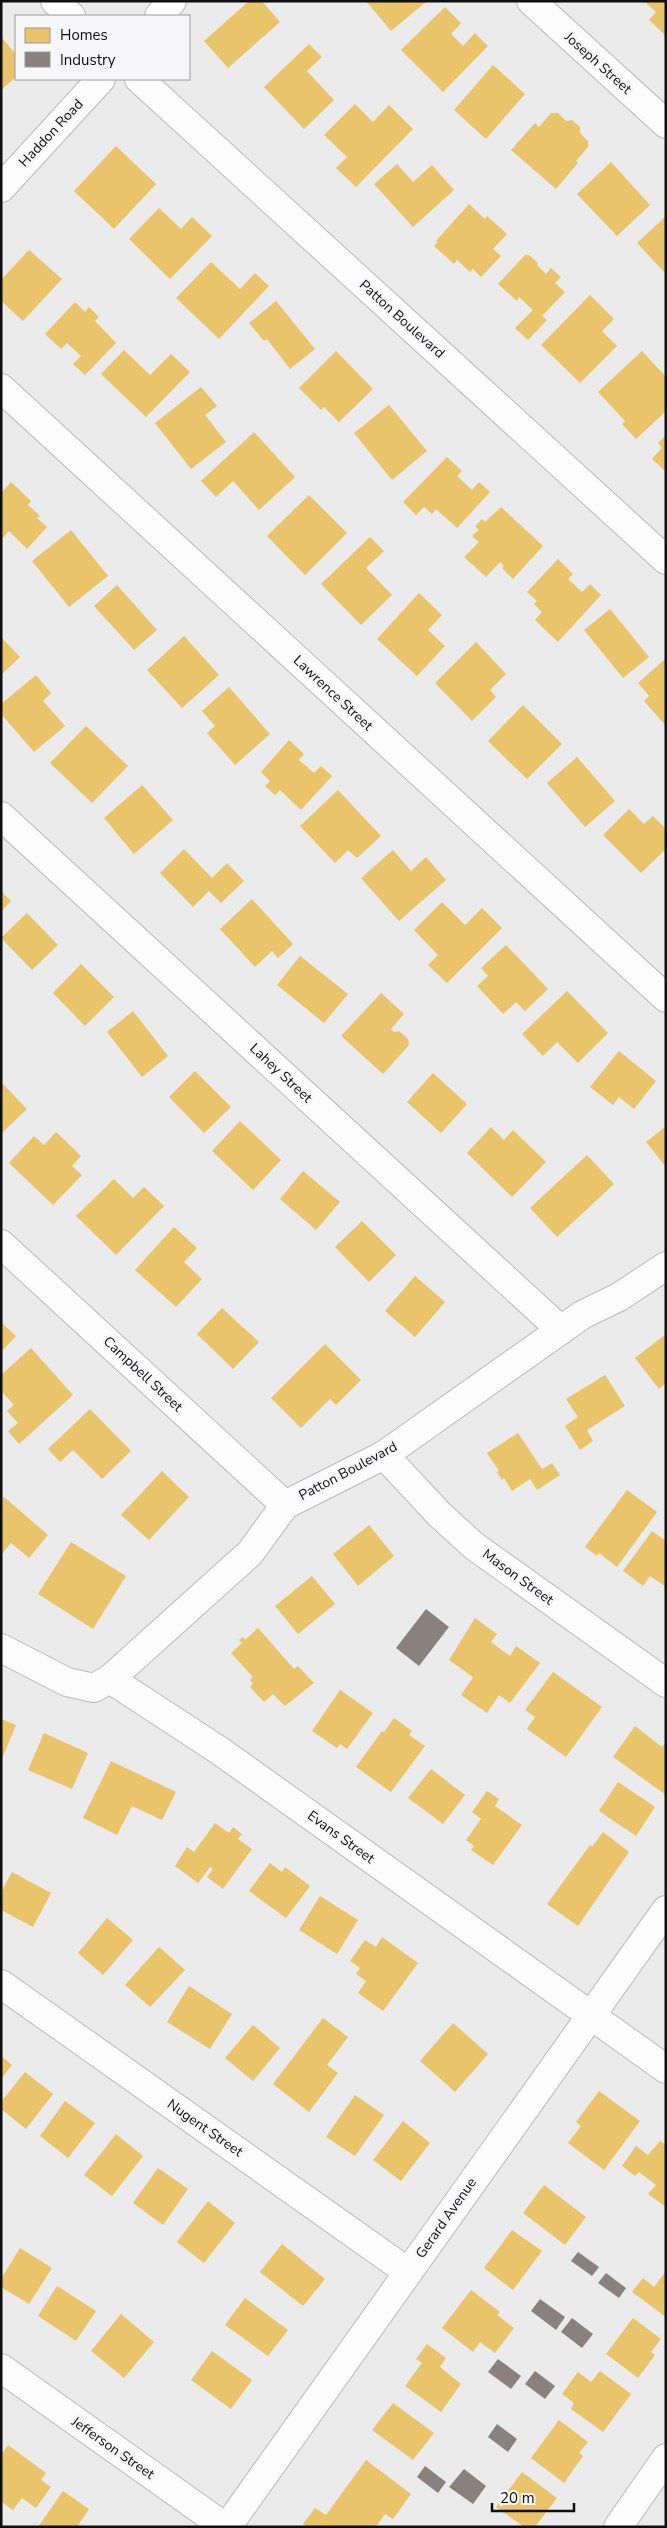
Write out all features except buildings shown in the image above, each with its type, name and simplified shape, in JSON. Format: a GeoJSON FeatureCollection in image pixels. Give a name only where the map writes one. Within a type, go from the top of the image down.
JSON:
{"type":"FeatureCollection","features":[{"type":"Feature","properties":{"kind":"street"},"geometry":{"type":"LineString","coordinates":[[55,1],[70,15]]}},
{"type":"Feature","properties":{"kind":"street"},"geometry":{"type":"LineString","coordinates":[[160,15],[172,1]]}},
{"type":"Feature","properties":{"kind":"street","name":"Joseph Street"},"geometry":{"type":"LineString","coordinates":[[531,1],[666,124]]}},
{"type":"Feature","properties":{"kind":"street","name":"Haddon Road"},"geometry":{"type":"LineString","coordinates":[[1,188],[100,80]]}},
{"type":"Feature","properties":{"kind":"street","name":"Patton Boulevard"},"geometry":{"type":"LineString","coordinates":[[140,80],[666,560]]}},
{"type":"Feature","properties":{"kind":"street","name":"Lawrence Street"},"geometry":{"type":"LineString","coordinates":[[1,388],[666,998]]}},
{"type":"Feature","properties":{"kind":"street","name":"Lahey Street"},"geometry":{"type":"LineString","coordinates":[[1,816],[561,1330]]}},
{"type":"Feature","properties":{"kind":"street","name":"Campbell Street"},"geometry":{"type":"LineString","coordinates":[[1,1244],[285,1505]]}},
{"type":"Feature","properties":{"kind":"street","name":"Patton Boulevard"},"geometry":{"type":"LineString","coordinates":[[110,1679],[250,1553],[285,1505],[384,1455],[582,1315],[619,1296],[666,1266]]}},
{"type":"Feature","properties":{"kind":"street","name":"Mason Street"},"geometry":{"type":"LineString","coordinates":[[384,1455],[440,1515],[474,1546],[666,1683]]}},
{"type":"Feature","properties":{"kind":"street"},"geometry":{"type":"LineString","coordinates":[[1,1648],[67,1682],[94,1688],[110,1679]]}},
{"type":"Feature","properties":{"kind":"street","name":"Evans Street"},"geometry":{"type":"LineString","coordinates":[[110,1679],[220,1751],[666,2069]]}},
{"type":"Feature","properties":{"kind":"street","name":"Gerard Avenue"},"geometry":{"type":"LineString","coordinates":[[226,2527],[666,1910]]}},
{"type":"Feature","properties":{"kind":"street","name":"Nugent Street"},"geometry":{"type":"LineString","coordinates":[[1,1984],[408,2272]]}},
{"type":"Feature","properties":{"kind":"street","name":"Jefferson Street"},"geometry":{"type":"LineString","coordinates":[[1,2368],[226,2527]]}},
{"type":"Feature","properties":{"kind":"street"},"geometry":{"type":"LineString","coordinates":[[618,2527],[666,2458]]}}]}
